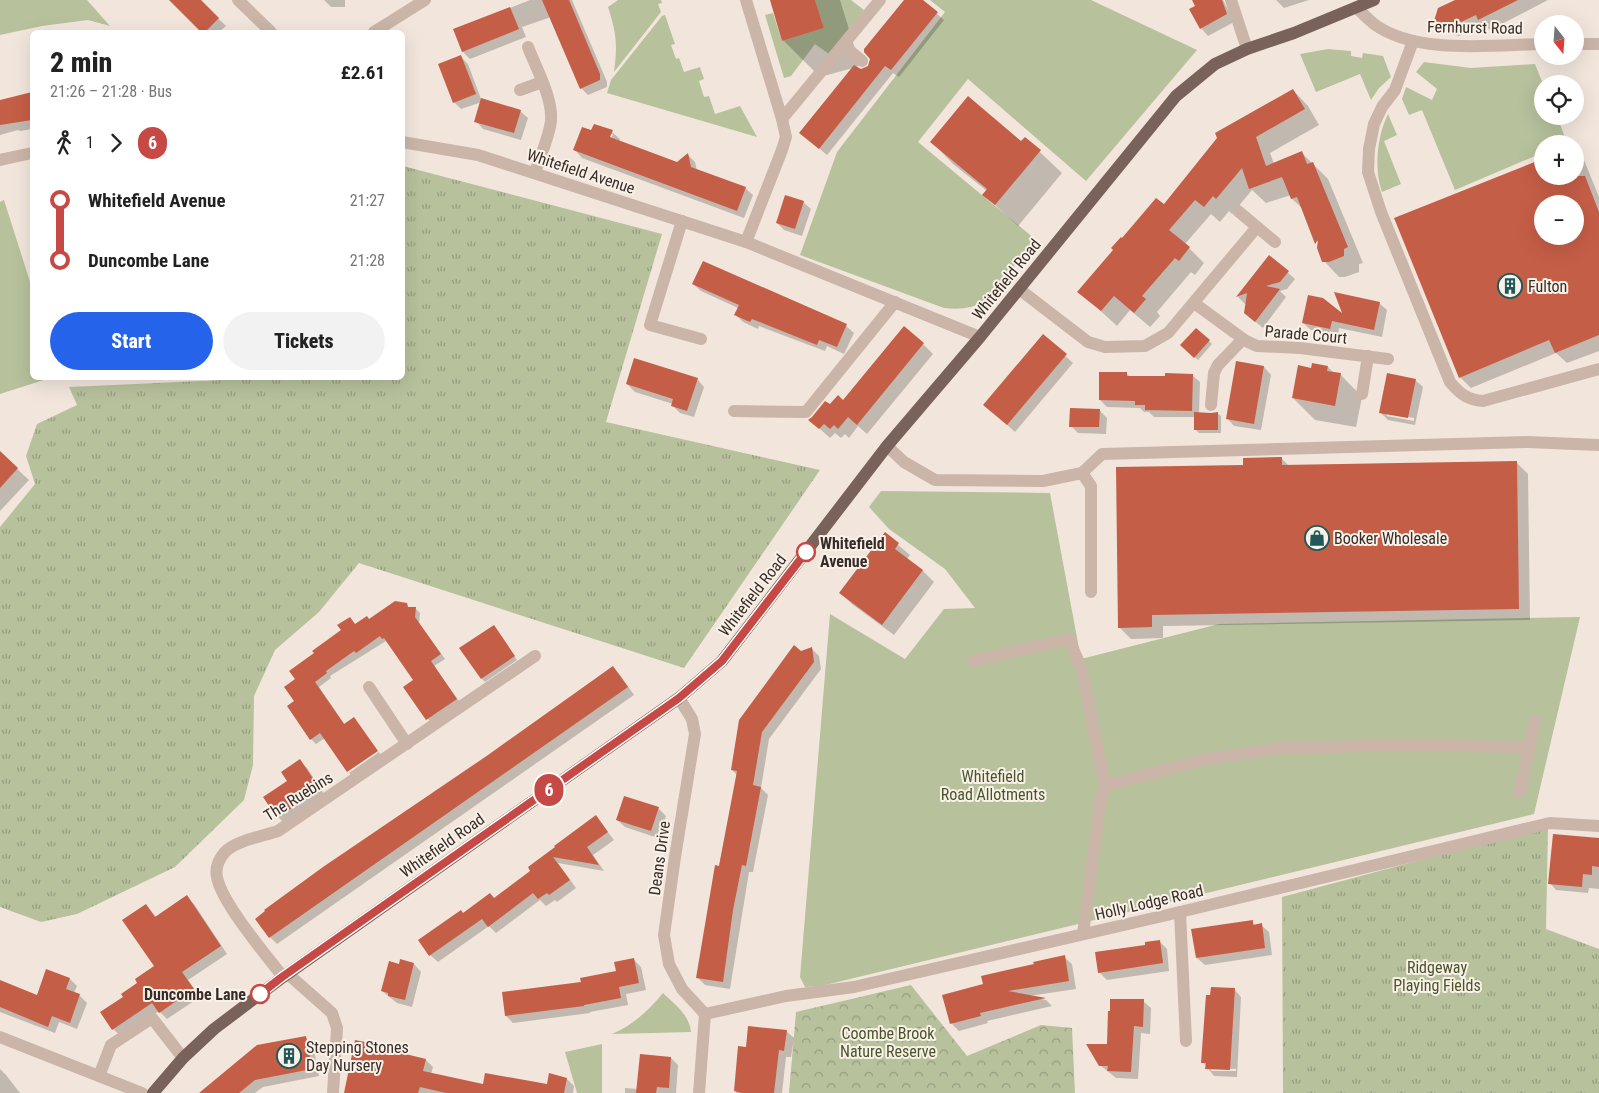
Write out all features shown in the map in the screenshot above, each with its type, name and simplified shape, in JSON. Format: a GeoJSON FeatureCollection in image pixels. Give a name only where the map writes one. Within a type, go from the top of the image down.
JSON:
{"type":"FeatureCollection","features":[{"type":"Feature","properties":{"kind":"main road","name":"Whitefield Road"},"geometry":{"type":"LineString","coordinates":[[153,1093],[183,1058],[214,1029],[285,975],[679,698],[722,661],[887,446],[980,337],[1176,96],[1215,64],[1247,49],[1374,0]]}},
{"type":"Feature","properties":{"kind":"street"},"geometry":{"type":"LineString","coordinates":[[238,0],[269,30]]}},
{"type":"Feature","properties":{"kind":"street"},"geometry":{"type":"LineString","coordinates":[[377,30],[425,0]]}},
{"type":"Feature","properties":{"kind":"street"},"geometry":{"type":"LineString","coordinates":[[746,0],[786,137],[746,242]]}},
{"type":"Feature","properties":{"kind":"street"},"geometry":{"type":"LineString","coordinates":[[782,119],[880,0]]}},
{"type":"Feature","properties":{"kind":"street"},"geometry":{"type":"LineString","coordinates":[[1231,0],[1247,49]]}},
{"type":"Feature","properties":{"kind":"street","name":"Fernhurst Road"},"geometry":{"type":"LineString","coordinates":[[1357,8],[1374,24],[1413,41],[1487,46],[1534,44]]}},
{"type":"Feature","properties":{"kind":"street"},"geometry":{"type":"LineString","coordinates":[[1413,41],[1395,90],[1382,107],[1374,124],[1369,149],[1368,172],[1380,212],[1450,382],[1466,398],[1483,401],[1599,369]]}},
{"type":"Feature","properties":{"kind":"street"},"geometry":{"type":"LineString","coordinates":[[1584,44],[1599,44]]}},
{"type":"Feature","properties":{"kind":"street"},"geometry":{"type":"LineString","coordinates":[[843,45],[862,61]]}},
{"type":"Feature","properties":{"kind":"street"},"geometry":{"type":"LineString","coordinates":[[528,47],[550,104],[551,117],[535,173]]}},
{"type":"Feature","properties":{"kind":"street"},"geometry":{"type":"LineString","coordinates":[[520,90],[542,82]]}},
{"type":"Feature","properties":{"kind":"street","name":"Whitefield Avenue"},"geometry":{"type":"LineString","coordinates":[[405,142],[478,155],[746,242],[980,337]]}},
{"type":"Feature","properties":{"kind":"street"},"geometry":{"type":"LineString","coordinates":[[0,160],[30,153]]}},
{"type":"Feature","properties":{"kind":"street"},"geometry":{"type":"LineString","coordinates":[[1238,211],[1275,242]]}},
{"type":"Feature","properties":{"kind":"street"},"geometry":{"type":"LineString","coordinates":[[682,221],[650,325],[700,339]]}},
{"type":"Feature","properties":{"kind":"street"},"geometry":{"type":"LineString","coordinates":[[1019,289],[1080,338],[1096,346],[1138,347],[1156,341],[1168,333],[1257,227]]}},
{"type":"Feature","properties":{"kind":"street"},"geometry":{"type":"LineString","coordinates":[[734,411],[806,412],[895,302]]}},
{"type":"Feature","properties":{"kind":"street","name":"Parade Court"},"geometry":{"type":"LineString","coordinates":[[1194,303],[1252,344],[1264,347],[1300,348],[1388,359]]}},
{"type":"Feature","properties":{"kind":"street","name":"Parade Court"},"geometry":{"type":"LineString","coordinates":[[1211,406],[1214,373],[1218,365],[1243,339]]}},
{"type":"Feature","properties":{"kind":"street","name":"Parade Court"},"geometry":{"type":"LineString","coordinates":[[1362,394],[1368,356]]}},
{"type":"Feature","properties":{"kind":"street"},"geometry":{"type":"LineString","coordinates":[[887,446],[904,462],[935,480],[1043,481],[1082,473],[1102,454],[1528,442],[1598,445]]}},
{"type":"Feature","properties":{"kind":"street"},"geometry":{"type":"LineString","coordinates":[[1082,473],[1091,486],[1090,592]]}},
{"type":"Feature","properties":{"kind":"street"},"geometry":{"type":"LineString","coordinates":[[973,661],[1069,639],[1082,670],[1105,786],[1100,804],[1083,934]]}},
{"type":"Feature","properties":{"kind":"street","name":"The Ruebins"},"geometry":{"type":"LineString","coordinates":[[333,1093],[337,1028],[332,1013],[285,975],[229,904],[216,875],[218,860],[226,851],[238,844],[278,831],[535,656]]}},
{"type":"Feature","properties":{"kind":"street"},"geometry":{"type":"LineString","coordinates":[[368,687],[407,744]]}},
{"type":"Feature","properties":{"kind":"street","name":"Deans Drive"},"geometry":{"type":"LineString","coordinates":[[679,698],[692,719],[695,734],[664,935],[668,964],[682,989],[705,1014]]}},
{"type":"Feature","properties":{"kind":"street"},"geometry":{"type":"LineString","coordinates":[[1520,792],[1535,721]]}},
{"type":"Feature","properties":{"kind":"street"},"geometry":{"type":"LineString","coordinates":[[1105,786],[1202,760],[1281,748],[1402,745],[1529,747]]}},
{"type":"Feature","properties":{"kind":"street","name":"Holly Lodge Road"},"geometry":{"type":"LineString","coordinates":[[705,1014],[786,996],[854,987],[1180,912],[1550,823],[1599,826]]}},
{"type":"Feature","properties":{"kind":"street"},"geometry":{"type":"LineString","coordinates":[[1180,912],[1186,1041]]}},
{"type":"Feature","properties":{"kind":"street"},"geometry":{"type":"LineString","coordinates":[[699,1093],[705,1014]]}},
{"type":"Feature","properties":{"kind":"street"},"geometry":{"type":"LineString","coordinates":[[98,1076],[111,1045],[152,1018],[183,1058]]}},
{"type":"Feature","properties":{"kind":"street"},"geometry":{"type":"LineString","coordinates":[[0,1037],[142,1093]]}},
{"type":"Feature","properties":{"kind":"green space"},"geometry":{"type":"Polygon","coordinates":[[[0,0],[87,0],[110,26],[88,20],[42,26],[0,35],[0,0]]]}},
{"type":"Feature","properties":{"kind":"green space"},"geometry":{"type":"Polygon","coordinates":[[[618,0],[661,0],[662,3],[658,4],[661,12],[614,72],[616,39],[608,7],[618,0]]]}},
{"type":"Feature","properties":{"kind":"green space"},"geometry":{"type":"Polygon","coordinates":[[[815,0],[851,0],[864,10],[829,54],[815,44],[791,76],[784,78],[765,15],[773,13],[782,41],[824,28],[815,0]]]}},
{"type":"Feature","properties":{"kind":"green space"},"geometry":{"type":"Polygon","coordinates":[[[930,0],[1091,0],[1197,50],[1086,181],[968,79],[918,142],[1035,239],[988,300],[972,307],[956,309],[944,308],[800,255],[837,152],[945,12],[930,0]]]}},
{"type":"Feature","properties":{"kind":"green space"},"geometry":{"type":"Polygon","coordinates":[[[665,15],[675,44],[671,45],[676,59],[679,58],[684,72],[700,67],[704,79],[699,81],[704,97],[709,96],[715,114],[740,106],[757,137],[607,93],[611,80],[662,16],[665,15]]]}},
{"type":"Feature","properties":{"kind":"green space"},"geometry":{"type":"Polygon","coordinates":[[[1328,49],[1351,51],[1351,56],[1362,58],[1363,53],[1383,56],[1391,77],[1379,88],[1371,100],[1360,74],[1316,92],[1300,54],[1328,49]]]}},
{"type":"Feature","properties":{"kind":"green space"},"geometry":{"type":"Polygon","coordinates":[[[1424,62],[1471,68],[1534,64],[1539,75],[1534,75],[1534,125],[1560,125],[1564,135],[1534,135],[1534,156],[1455,190],[1422,110],[1409,115],[1402,99],[1406,87],[1432,100],[1437,89],[1416,72],[1424,62]]]}},
{"type":"Feature","properties":{"kind":"green space"},"geometry":{"type":"Polygon","coordinates":[[[1388,114],[1397,135],[1384,141],[1401,184],[1382,192],[1377,162],[1381,132],[1388,114]]]}},
{"type":"Feature","properties":{"kind":"green space"},"geometry":{"type":"Polygon","coordinates":[[[405,167],[662,234],[606,422],[820,470],[684,668],[359,563],[319,612],[275,650],[254,696],[253,765],[244,800],[175,867],[77,914],[41,922],[0,907],[0,527],[35,484],[26,456],[37,424],[77,405],[69,387],[221,380],[405,380],[405,167]]]}},
{"type":"Feature","properties":{"kind":"green space"},"geometry":{"type":"Polygon","coordinates":[[[4,200],[30,282],[30,380],[44,380],[0,394],[0,202],[4,200]]]}},
{"type":"Feature","properties":{"kind":"green space","name":"Whitefield Road Allotments"},"geometry":{"type":"Polygon","coordinates":[[[881,491],[1050,493],[1081,659],[1219,624],[1580,617],[1534,814],[821,986],[805,987],[800,977],[830,614],[905,659],[944,609],[975,608],[945,569],[889,529],[869,507],[881,491]]]}},
{"type":"Feature","properties":{"kind":"green space","name":"Ridgeway Playing Fields"},"geometry":{"type":"Polygon","coordinates":[[[1548,826],[1546,929],[1599,949],[1599,1093],[1283,1093],[1282,897],[1548,826]]]}},
{"type":"Feature","properties":{"kind":"green space","name":"Coombe Brook Nature Reserve"},"geometry":{"type":"Polygon","coordinates":[[[911,985],[967,1056],[1041,1025],[1072,1028],[1075,1093],[789,1093],[796,1012],[911,985]]]}},
{"type":"Feature","properties":{"kind":"green space"},"geometry":{"type":"Polygon","coordinates":[[[663,993],[684,1015],[691,1032],[612,1034],[640,1017],[663,993]]]}},
{"type":"Feature","properties":{"kind":"green space"},"geometry":{"type":"Polygon","coordinates":[[[602,1044],[602,1093],[577,1093],[565,1052],[602,1044]]]}},
{"type":"Feature","properties":{"kind":"building"},"geometry":{"type":"Polygon","coordinates":[[[169,0],[201,0],[219,18],[207,30],[199,30],[169,0]]]}},
{"type":"Feature","properties":{"kind":"building"},"geometry":{"type":"Polygon","coordinates":[[[542,0],[569,0],[600,74],[600,80],[580,89],[542,0]]]}},
{"type":"Feature","properties":{"kind":"building"},"geometry":{"type":"Polygon","coordinates":[[[770,0],[815,0],[824,28],[782,41],[770,0]]]}},
{"type":"Feature","properties":{"kind":"building"},"geometry":{"type":"Polygon","coordinates":[[[904,0],[923,0],[938,12],[891,70],[885,66],[819,149],[799,133],[854,65],[861,69],[868,66],[870,59],[864,52],[864,49],[904,0]]]}},
{"type":"Feature","properties":{"kind":"building"},"geometry":{"type":"Polygon","coordinates":[[[1192,0],[1222,0],[1227,14],[1200,29],[1189,9],[1195,6],[1192,0]]]}},
{"type":"Feature","properties":{"kind":"building"},"geometry":{"type":"Polygon","coordinates":[[[1455,0],[1518,0],[1478,20],[1476,15],[1461,22],[1459,20],[1447,25],[1434,21],[1438,8],[1455,0]]]}},
{"type":"Feature","properties":{"kind":"building"},"geometry":{"type":"Polygon","coordinates":[[[510,7],[519,29],[462,52],[453,29],[510,7]]]}},
{"type":"Feature","properties":{"kind":"building"},"geometry":{"type":"Polygon","coordinates":[[[461,55],[476,94],[453,103],[438,64],[461,55]]]}},
{"type":"Feature","properties":{"kind":"building"},"geometry":{"type":"Polygon","coordinates":[[[1293,89],[1305,109],[1256,137],[1266,166],[1302,151],[1307,164],[1313,162],[1348,247],[1344,249],[1344,256],[1329,262],[1322,262],[1317,248],[1318,240],[1315,244],[1297,197],[1291,199],[1282,177],[1249,189],[1242,168],[1216,199],[1213,196],[1204,207],[1195,200],[1169,230],[1190,247],[1179,261],[1175,258],[1142,296],[1146,299],[1134,313],[1114,296],[1101,311],[1077,292],[1113,250],[1111,248],[1156,198],[1164,204],[1217,138],[1215,133],[1293,89]]]}},
{"type":"Feature","properties":{"kind":"building"},"geometry":{"type":"Polygon","coordinates":[[[30,92],[30,120],[0,125],[0,100],[30,92]]]}},
{"type":"Feature","properties":{"kind":"building"},"geometry":{"type":"Polygon","coordinates":[[[968,96],[1021,141],[1025,137],[1041,150],[995,205],[982,195],[987,189],[930,142],[968,96]]]}},
{"type":"Feature","properties":{"kind":"building"},"geometry":{"type":"Polygon","coordinates":[[[481,98],[521,110],[514,133],[474,122],[481,98]]]}},
{"type":"Feature","properties":{"kind":"building"},"geometry":{"type":"Polygon","coordinates":[[[594,124],[613,130],[610,137],[677,162],[688,153],[691,167],[746,187],[737,211],[573,150],[582,127],[591,130],[594,124]]]}},
{"type":"Feature","properties":{"kind":"building","name":"Fulton"},"geometry":{"type":"Polygon","coordinates":[[[1534,162],[1534,185],[1584,185],[1585,176],[1599,212],[1599,335],[1555,353],[1549,340],[1459,378],[1394,218],[1534,162]]]}},
{"type":"Feature","properties":{"kind":"building"},"geometry":{"type":"Polygon","coordinates":[[[785,195],[804,201],[795,229],[776,223],[785,195]]]}},
{"type":"Feature","properties":{"kind":"building"},"geometry":{"type":"Polygon","coordinates":[[[1269,255],[1289,271],[1280,282],[1266,286],[1280,289],[1255,322],[1244,313],[1247,293],[1236,297],[1269,255]]]}},
{"type":"Feature","properties":{"kind":"building"},"geometry":{"type":"Polygon","coordinates":[[[703,261],[847,324],[837,347],[819,340],[817,345],[752,319],[750,322],[734,315],[739,305],[692,284],[703,261]]]}},
{"type":"Feature","properties":{"kind":"building"},"geometry":{"type":"Polygon","coordinates":[[[1334,292],[1380,302],[1374,330],[1332,321],[1330,329],[1302,323],[1308,295],[1323,298],[1342,313],[1334,292]]]}},
{"type":"Feature","properties":{"kind":"building"},"geometry":{"type":"Polygon","coordinates":[[[904,326],[924,343],[857,425],[848,417],[838,429],[834,425],[830,429],[824,424],[819,429],[808,420],[825,401],[830,404],[838,395],[843,400],[904,326]]]}},
{"type":"Feature","properties":{"kind":"building"},"geometry":{"type":"Polygon","coordinates":[[[1196,328],[1210,340],[1194,358],[1180,345],[1196,328]]]}},
{"type":"Feature","properties":{"kind":"building"},"geometry":{"type":"Polygon","coordinates":[[[1043,334],[1067,354],[1007,425],[983,405],[1043,334]]]}},
{"type":"Feature","properties":{"kind":"building"},"geometry":{"type":"Polygon","coordinates":[[[634,358],[698,378],[687,411],[671,406],[673,399],[626,384],[634,358]]]}},
{"type":"Feature","properties":{"kind":"building"},"geometry":{"type":"Polygon","coordinates":[[[1236,361],[1264,366],[1254,424],[1226,419],[1236,361]]]}},
{"type":"Feature","properties":{"kind":"building"},"geometry":{"type":"Polygon","coordinates":[[[1312,363],[1328,366],[1327,371],[1341,373],[1335,406],[1292,398],[1298,365],[1311,368],[1312,363]]]}},
{"type":"Feature","properties":{"kind":"building"},"geometry":{"type":"Polygon","coordinates":[[[1099,372],[1127,372],[1127,376],[1165,376],[1165,373],[1193,374],[1192,411],[1145,410],[1145,405],[1135,405],[1135,401],[1099,400],[1099,372]]]}},
{"type":"Feature","properties":{"kind":"building"},"geometry":{"type":"Polygon","coordinates":[[[1387,373],[1416,379],[1408,418],[1379,413],[1387,373]]]}},
{"type":"Feature","properties":{"kind":"building"},"geometry":{"type":"Polygon","coordinates":[[[1070,408],[1100,409],[1099,427],[1069,427],[1070,408]]]}},
{"type":"Feature","properties":{"kind":"building"},"geometry":{"type":"Polygon","coordinates":[[[1194,412],[1218,412],[1218,430],[1194,430],[1194,412]]]}},
{"type":"Feature","properties":{"kind":"building"},"geometry":{"type":"Polygon","coordinates":[[[0,451],[18,468],[0,488],[0,451]]]}},
{"type":"Feature","properties":{"kind":"building","name":"Booker Wholesale"},"geometry":{"type":"Polygon","coordinates":[[[1282,457],[1282,465],[1517,461],[1519,609],[1152,615],[1152,627],[1118,628],[1116,467],[1243,465],[1243,458],[1282,457]]]}},
{"type":"Feature","properties":{"kind":"building"},"geometry":{"type":"Polygon","coordinates":[[[885,532],[899,543],[895,549],[923,570],[882,625],[839,593],[885,532]]]}},
{"type":"Feature","properties":{"kind":"building"},"geometry":{"type":"Polygon","coordinates":[[[395,601],[407,603],[408,607],[416,607],[415,617],[441,654],[431,661],[457,699],[426,720],[403,687],[413,680],[384,638],[382,639],[380,636],[356,653],[354,651],[326,671],[327,673],[315,682],[344,724],[354,717],[378,751],[347,772],[320,733],[310,740],[287,706],[294,701],[284,687],[295,679],[289,671],[341,630],[337,625],[350,617],[355,624],[367,616],[369,619],[395,601]]]}},
{"type":"Feature","properties":{"kind":"building"},"geometry":{"type":"Polygon","coordinates":[[[494,625],[515,656],[481,679],[459,648],[494,625]]]}},
{"type":"Feature","properties":{"kind":"building"},"geometry":{"type":"Polygon","coordinates":[[[794,645],[801,651],[812,647],[814,662],[762,732],[753,785],[761,787],[746,866],[742,865],[733,910],[723,982],[696,978],[715,865],[719,866],[737,771],[731,770],[739,720],[794,645]]]}},
{"type":"Feature","properties":{"kind":"building"},"geometry":{"type":"Polygon","coordinates":[[[613,666],[628,687],[269,938],[255,919],[264,910],[613,666]]]}},
{"type":"Feature","properties":{"kind":"building"},"geometry":{"type":"Polygon","coordinates":[[[300,759],[320,789],[277,818],[263,797],[287,781],[281,772],[300,759]]]}},
{"type":"Feature","properties":{"kind":"building"},"geometry":{"type":"Polygon","coordinates":[[[624,796],[659,807],[651,831],[616,820],[624,796]]]}},
{"type":"Feature","properties":{"kind":"building"},"geometry":{"type":"Polygon","coordinates":[[[596,815],[608,832],[587,847],[599,865],[553,857],[570,880],[549,895],[547,893],[538,899],[533,893],[488,927],[482,919],[429,956],[418,940],[461,910],[463,913],[490,893],[494,898],[530,871],[528,867],[596,815]]]}},
{"type":"Feature","properties":{"kind":"building"},"geometry":{"type":"Polygon","coordinates":[[[1553,834],[1599,838],[1599,867],[1592,866],[1592,875],[1583,874],[1582,887],[1548,884],[1553,834]]]}},
{"type":"Feature","properties":{"kind":"building"},"geometry":{"type":"Polygon","coordinates":[[[187,895],[221,946],[182,972],[194,989],[159,1013],[152,1003],[112,1030],[100,1012],[123,997],[121,994],[137,983],[135,979],[154,966],[122,920],[146,904],[155,917],[187,895]]]}},
{"type":"Feature","properties":{"kind":"building"},"geometry":{"type":"Polygon","coordinates":[[[1253,920],[1253,925],[1262,923],[1265,948],[1196,958],[1191,929],[1253,920]]]}},
{"type":"Feature","properties":{"kind":"building"},"geometry":{"type":"Polygon","coordinates":[[[1160,940],[1163,963],[1098,973],[1095,952],[1145,945],[1145,942],[1160,940]]]}},
{"type":"Feature","properties":{"kind":"building"},"geometry":{"type":"Polygon","coordinates":[[[1065,955],[1069,981],[1008,991],[1046,998],[980,1013],[981,1016],[950,1024],[942,995],[983,984],[981,976],[1065,955]]]}},
{"type":"Feature","properties":{"kind":"building"},"geometry":{"type":"Polygon","coordinates":[[[634,958],[639,983],[619,987],[621,998],[584,1006],[505,1016],[502,992],[581,982],[580,978],[616,971],[614,962],[634,958]]]}},
{"type":"Feature","properties":{"kind":"building"},"geometry":{"type":"Polygon","coordinates":[[[400,959],[414,963],[405,1000],[388,996],[388,993],[381,991],[389,961],[399,964],[400,959]]]}},
{"type":"Feature","properties":{"kind":"building"},"geometry":{"type":"Polygon","coordinates":[[[46,969],[70,978],[66,989],[80,994],[70,1023],[52,1016],[48,1027],[0,1007],[0,980],[37,995],[46,969]]]}},
{"type":"Feature","properties":{"kind":"building"},"geometry":{"type":"Polygon","coordinates":[[[1211,987],[1235,988],[1230,1070],[1205,1069],[1206,1063],[1201,1063],[1206,995],[1210,995],[1211,987]]]}},
{"type":"Feature","properties":{"kind":"building"},"geometry":{"type":"Polygon","coordinates":[[[1110,999],[1144,999],[1143,1027],[1134,1026],[1131,1072],[1107,1071],[1108,1066],[1099,1066],[1086,1044],[1107,1044],[1110,999]]]}},
{"type":"Feature","properties":{"kind":"building"},"geometry":{"type":"Polygon","coordinates":[[[748,1026],[787,1030],[784,1051],[779,1050],[774,1093],[742,1093],[734,1091],[738,1046],[746,1047],[748,1026]]]}},
{"type":"Feature","properties":{"kind":"building"},"geometry":{"type":"Polygon","coordinates":[[[306,1036],[312,1069],[255,1080],[239,1093],[199,1093],[257,1045],[306,1036]]]}},
{"type":"Feature","properties":{"kind":"building"},"geometry":{"type":"Polygon","coordinates":[[[355,1040],[385,1046],[385,1049],[426,1059],[423,1071],[483,1084],[485,1073],[547,1084],[549,1073],[567,1078],[564,1093],[446,1093],[420,1087],[418,1093],[344,1093],[355,1040]]]}},
{"type":"Feature","properties":{"kind":"building"},"geometry":{"type":"Polygon","coordinates":[[[640,1054],[671,1057],[669,1088],[657,1087],[656,1093],[636,1093],[640,1054]]]}},
{"type":"Feature","properties":{"kind":"bus line","name":"6"},"geometry":{"type":"LineString","coordinates":[[260,994],[679,698],[722,661],[806,552]]}},
{"type":"Feature","properties":{"kind":"place","name":"Fulton"},"geometry":{"type":"Point","coordinates":[1510,286]}},
{"type":"Feature","properties":{"kind":"place","name":"Booker Wholesale"},"geometry":{"type":"Point","coordinates":[1317,538]}},
{"type":"Feature","properties":{"kind":"place","name":"Whitefield Avenue"},"geometry":{"type":"Point","coordinates":[806,552]}},
{"type":"Feature","properties":{"kind":"place","name":"Duncombe Lane"},"geometry":{"type":"Point","coordinates":[260,994]}},
{"type":"Feature","properties":{"kind":"place","name":"Stepping Stones Day Nursery"},"geometry":{"type":"Point","coordinates":[289,1056]}}]}
